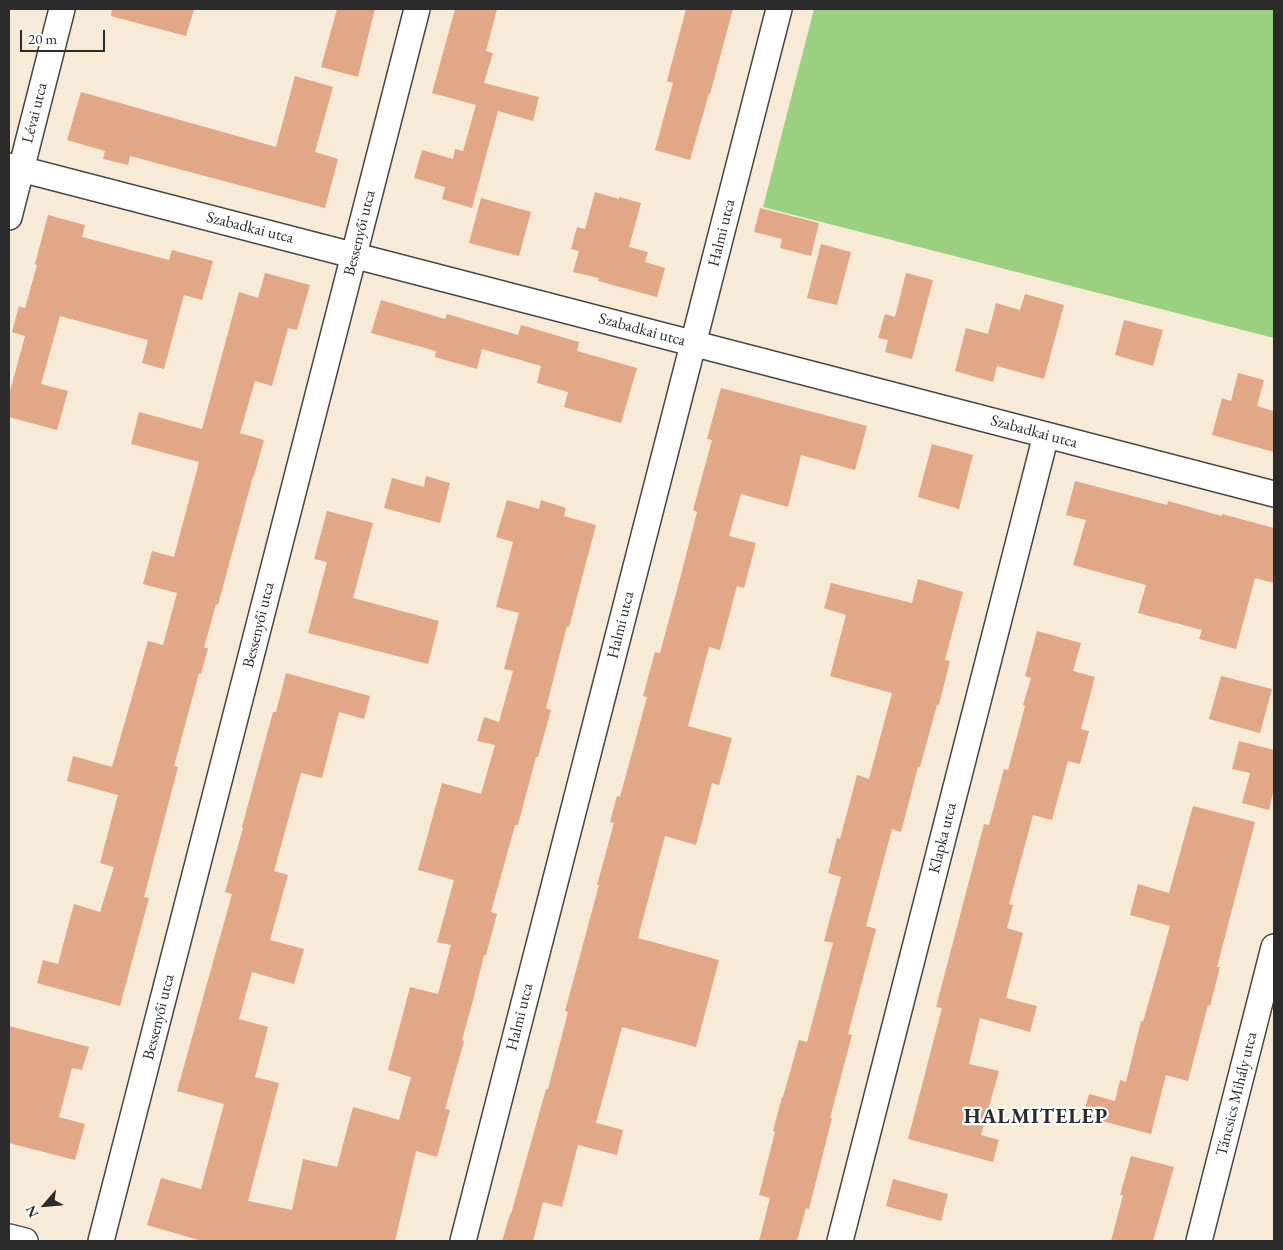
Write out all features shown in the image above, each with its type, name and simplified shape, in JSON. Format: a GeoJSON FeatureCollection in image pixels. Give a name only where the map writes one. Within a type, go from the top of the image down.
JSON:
{"type":"FeatureCollection","features":[{"type":"Feature","properties":{"kind":"street","name":"Lévai utca"},"geometry":{"type":"LineString","coordinates":[[9,217],[15,168],[62,9]]}},
{"type":"Feature","properties":{"kind":"street","name":"Bessenyői utca"},"geometry":{"type":"LineString","coordinates":[[101,1241],[417,9]]}},
{"type":"Feature","properties":{"kind":"street","name":"Halmi utca"},"geometry":{"type":"LineString","coordinates":[[462,1241],[780,9]]}},
{"type":"Feature","properties":{"kind":"street","name":"Szabadkai utca"},"geometry":{"type":"LineString","coordinates":[[15,168],[1274,494]]}},
{"type":"Feature","properties":{"kind":"street","name":"Klapka utca"},"geometry":{"type":"LineString","coordinates":[[840,1241],[1046,435]]}},
{"type":"Feature","properties":{"kind":"street","name":"Táncsics Mihály utca"},"geometry":{"type":"LineString","coordinates":[[1199,1241],[1274,947]]}},
{"type":"Feature","properties":{"kind":"street"},"geometry":{"type":"LineString","coordinates":[[9,1237],[26,1241]]}},
{"type":"Feature","properties":{"kind":"green space"},"geometry":{"type":"Polygon","coordinates":[[[814,9],[1274,9],[1274,338],[763,207],[814,9]]]}},
{"type":"Feature","properties":{"kind":"building"},"geometry":{"type":"Polygon","coordinates":[[[112,9],[194,9],[186,36],[111,16],[112,9]]]}},
{"type":"Feature","properties":{"kind":"building"},"geometry":{"type":"Polygon","coordinates":[[[337,9],[375,9],[358,77],[321,67],[337,9]]]}},
{"type":"Feature","properties":{"kind":"building"},"geometry":{"type":"Polygon","coordinates":[[[455,9],[497,9],[486,51],[493,53],[484,83],[539,97],[533,121],[498,111],[472,208],[442,199],[445,187],[414,178],[422,150],[453,159],[455,149],[463,151],[476,105],[432,93],[455,9]]]}},
{"type":"Feature","properties":{"kind":"building"},"geometry":{"type":"Polygon","coordinates":[[[686,9],[733,9],[690,160],[655,150],[673,83],[667,81],[686,9]]]}},
{"type":"Feature","properties":{"kind":"building"},"geometry":{"type":"Polygon","coordinates":[[[295,76],[333,87],[315,152],[338,159],[325,208],[130,156],[128,165],[103,159],[105,151],[67,140],[81,92],[276,147],[295,76]]]}},
{"type":"Feature","properties":{"kind":"building"},"geometry":{"type":"Polygon","coordinates":[[[595,192],[641,203],[629,247],[648,252],[645,262],[665,268],[657,297],[598,281],[599,278],[573,272],[579,251],[571,249],[577,227],[585,229],[595,192]]]}},
{"type":"Feature","properties":{"kind":"building"},"geometry":{"type":"Polygon","coordinates":[[[481,198],[531,212],[519,256],[469,243],[481,198]]]}},
{"type":"Feature","properties":{"kind":"building"},"geometry":{"type":"Polygon","coordinates":[[[760,208],[819,223],[811,256],[780,248],[782,239],[754,232],[760,208]]]}},
{"type":"Feature","properties":{"kind":"building"},"geometry":{"type":"Polygon","coordinates":[[[48,215],[85,225],[82,237],[169,260],[172,250],[213,261],[202,300],[184,295],[164,369],[142,363],[148,340],[60,316],[41,384],[68,391],[57,430],[9,417],[9,395],[25,336],[12,332],[19,306],[25,308],[48,215]]]}},
{"type":"Feature","properties":{"kind":"building"},"geometry":{"type":"Polygon","coordinates":[[[821,244],[851,252],[837,305],[807,298],[821,244]]]}},
{"type":"Feature","properties":{"kind":"building"},"geometry":{"type":"Polygon","coordinates":[[[265,273],[310,285],[297,330],[288,328],[272,386],[255,381],[240,433],[264,440],[218,605],[216,604],[204,648],[208,648],[201,674],[199,673],[174,766],[178,767],[144,897],[149,898],[120,1006],[37,983],[43,960],[58,964],[74,904],[100,912],[114,867],[100,863],[118,795],[67,781],[73,756],[112,767],[148,641],[163,645],[177,593],[143,584],[152,551],[174,557],[199,462],[131,444],[139,412],[202,429],[239,292],[258,298],[265,273]]]}},
{"type":"Feature","properties":{"kind":"building"},"geometry":{"type":"Polygon","coordinates":[[[906,273],[933,280],[912,359],[885,352],[888,340],[878,338],[885,314],[895,317],[906,273]]]}},
{"type":"Feature","properties":{"kind":"building"},"geometry":{"type":"Polygon","coordinates":[[[1025,294],[1064,305],[1044,379],[997,366],[993,382],[955,371],[966,328],[988,334],[996,303],[1020,310],[1025,294]]]}},
{"type":"Feature","properties":{"kind":"building"},"geometry":{"type":"Polygon","coordinates":[[[381,300],[445,319],[447,314],[518,335],[521,325],[579,342],[577,351],[637,368],[621,423],[564,407],[568,392],[537,383],[541,366],[482,349],[477,369],[435,357],[436,351],[371,333],[381,300]]]}},
{"type":"Feature","properties":{"kind":"building"},"geometry":{"type":"Polygon","coordinates":[[[1124,320],[1163,330],[1153,366],[1115,355],[1124,320]]]}},
{"type":"Feature","properties":{"kind":"building"},"geometry":{"type":"Polygon","coordinates":[[[1238,373],[1264,380],[1257,406],[1274,411],[1274,452],[1212,435],[1222,398],[1231,401],[1238,373]]]}},
{"type":"Feature","properties":{"kind":"building"},"geometry":{"type":"Polygon","coordinates":[[[721,388],[867,426],[855,470],[801,455],[788,507],[741,494],[729,536],[756,543],[744,588],[737,586],[720,650],[709,647],[688,726],[732,738],[719,785],[712,783],[696,845],[665,836],[638,938],[719,960],[696,1047],[622,1027],[596,1123],[623,1130],[617,1155],[578,1145],[562,1207],[543,1202],[533,1241],[502,1241],[546,1089],[548,1089],[568,1012],[565,1011],[614,823],[610,822],[617,796],[620,797],[647,697],[643,696],[655,652],[660,653],[682,571],[697,512],[693,510],[712,440],[707,439],[721,388]]]}},
{"type":"Feature","properties":{"kind":"building"},"geometry":{"type":"Polygon","coordinates":[[[932,444],[973,455],[959,509],[918,497],[932,444]]]}},
{"type":"Feature","properties":{"kind":"building"},"geometry":{"type":"Polygon","coordinates":[[[426,476],[450,483],[440,523],[384,508],[392,478],[424,487],[426,476]]]}},
{"type":"Feature","properties":{"kind":"building"},"geometry":{"type":"Polygon","coordinates":[[[1075,481],[1167,505],[1168,501],[1274,528],[1274,583],[1255,578],[1236,649],[1199,639],[1202,630],[1138,613],[1146,585],[1073,565],[1086,520],[1066,515],[1075,481]]]}},
{"type":"Feature","properties":{"kind":"building"},"geometry":{"type":"Polygon","coordinates":[[[507,500],[539,509],[541,500],[566,508],[564,516],[596,525],[546,708],[551,710],[518,825],[515,825],[491,912],[497,914],[486,955],[484,955],[462,1040],[464,1041],[445,1109],[450,1110],[437,1157],[416,1151],[395,1241],[202,1241],[147,1225],[161,1178],[201,1189],[224,1104],[177,1091],[232,894],[225,892],[273,712],[276,712],[286,673],[370,696],[364,719],[339,712],[322,778],[301,773],[274,871],[288,875],[270,940],[304,949],[294,984],[252,972],[239,1019],[268,1027],[255,1077],[279,1083],[248,1201],[292,1210],[303,1159],[337,1167],[353,1107],[399,1120],[411,1077],[388,1070],[410,987],[438,994],[451,945],[437,942],[454,880],[418,870],[442,783],[481,794],[495,745],[477,741],[484,717],[499,722],[513,671],[504,669],[519,613],[496,607],[513,542],[496,537],[507,500]]]}},
{"type":"Feature","properties":{"kind":"building"},"geometry":{"type":"Polygon","coordinates":[[[327,511],[373,523],[353,598],[439,621],[428,664],[308,633],[327,562],[314,559],[327,511]]]}},
{"type":"Feature","properties":{"kind":"building"},"geometry":{"type":"Polygon","coordinates":[[[918,579],[963,592],[945,660],[950,661],[939,705],[937,705],[920,767],[918,767],[901,832],[892,829],[866,926],[876,929],[848,1034],[852,1035],[809,1209],[806,1208],[797,1241],[759,1241],[770,1198],[759,1195],[775,1132],[773,1131],[799,1040],[807,1042],[833,943],[824,941],[841,877],[828,873],[837,838],[840,839],[857,775],[869,779],[892,693],[830,676],[846,615],[824,608],[831,583],[912,603],[918,579]]]}},
{"type":"Feature","properties":{"kind":"building"},"geometry":{"type":"Polygon","coordinates":[[[1037,631],[1081,643],[1073,671],[1095,677],[1081,729],[1089,731],[1080,764],[1068,761],[1052,820],[1033,815],[1009,904],[1013,905],[1007,928],[1023,933],[1006,998],[1037,1006],[1030,1032],[980,1018],[969,1064],[999,1071],[981,1135],[999,1140],[993,1162],[908,1139],[942,1008],[936,1007],[984,824],[989,825],[1004,769],[1008,770],[1025,706],[1023,705],[1031,678],[1025,676],[1037,631]]]}},
{"type":"Feature","properties":{"kind":"building"},"geometry":{"type":"Polygon","coordinates":[[[1221,676],[1272,689],[1260,733],[1209,719],[1221,676]]]}},
{"type":"Feature","properties":{"kind":"building"},"geometry":{"type":"Polygon","coordinates":[[[1239,741],[1274,750],[1274,789],[1269,810],[1242,803],[1250,773],[1232,769],[1239,741]]]}},
{"type":"Feature","properties":{"kind":"building"},"geometry":{"type":"Polygon","coordinates":[[[1193,806],[1255,822],[1217,967],[1220,967],[1210,1006],[1208,1005],[1188,1081],[1166,1075],[1151,1134],[1083,1116],[1089,1094],[1115,1101],[1120,1080],[1126,1082],[1141,1021],[1143,1022],[1170,926],[1130,915],[1138,884],[1169,893],[1193,806]]]}},
{"type":"Feature","properties":{"kind":"building"},"geometry":{"type":"Polygon","coordinates":[[[9,1026],[89,1047],[82,1070],[72,1068],[59,1117],[85,1124],[75,1160],[9,1143],[9,1026]]]}},
{"type":"Feature","properties":{"kind":"building"},"geometry":{"type":"Polygon","coordinates":[[[1131,1156],[1174,1167],[1153,1241],[1111,1241],[1123,1195],[1120,1195],[1131,1156]]]}},
{"type":"Feature","properties":{"kind":"building"},"geometry":{"type":"Polygon","coordinates":[[[893,1179],[948,1194],[941,1221],[886,1206],[893,1179]]]}},
{"type":"Feature","properties":{"kind":"district","name":"HALMITELEP"},"geometry":{"type":"Point","coordinates":[1036,1117]}}]}
